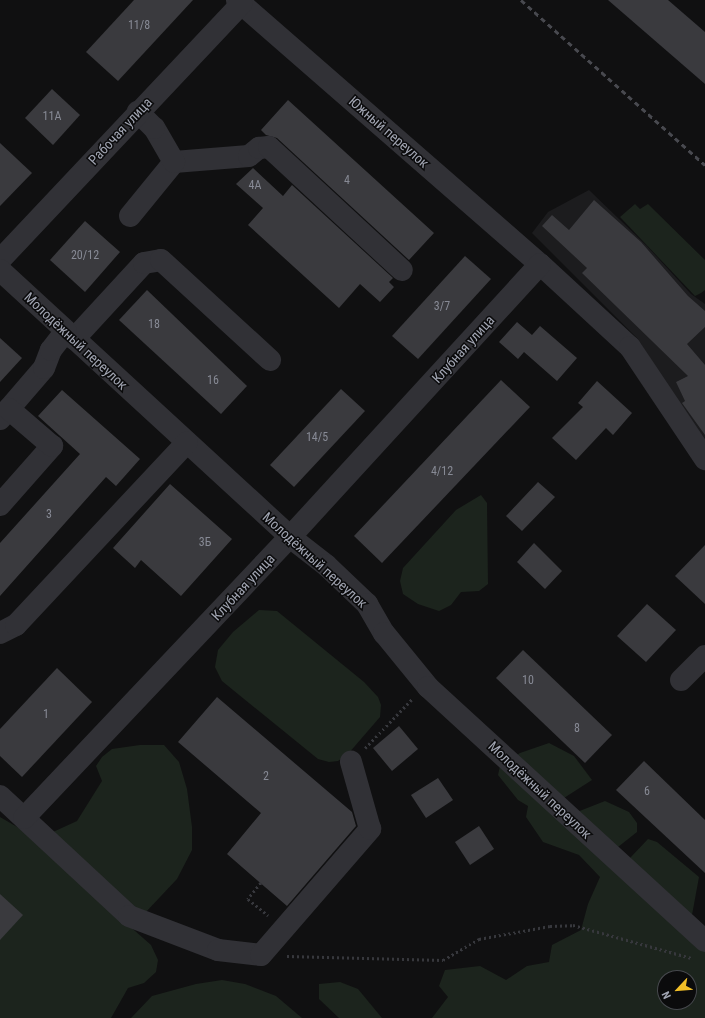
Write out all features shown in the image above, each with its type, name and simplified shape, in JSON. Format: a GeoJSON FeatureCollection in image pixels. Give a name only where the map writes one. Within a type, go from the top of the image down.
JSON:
{"type":"FeatureCollection","features":[{"type":"Feature","properties":{"kind":"street","name":"Рабочая улица"},"geometry":{"type":"LineString","coordinates":[[0,260],[239,2]]}},
{"type":"Feature","properties":{"kind":"street","name":"Южный переулок"},"geometry":{"type":"LineString","coordinates":[[239,2],[540,264],[630,347],[705,458]]}},
{"type":"Feature","properties":{"kind":"street"},"geometry":{"type":"LineString","coordinates":[[138,112],[154,128],[174,162]]}},
{"type":"Feature","properties":{"kind":"street"},"geometry":{"type":"LineString","coordinates":[[130,216],[174,162],[249,156],[259,148],[268,147],[402,270]]}},
{"type":"Feature","properties":{"kind":"street"},"geometry":{"type":"LineString","coordinates":[[0,505],[52,446],[5,414],[44,368],[51,350],[70,335],[144,263],[161,260],[270,360]]}},
{"type":"Feature","properties":{"kind":"street","name":"Клубная улица"},"geometry":{"type":"LineString","coordinates":[[24,818],[290,537],[540,264]]}},
{"type":"Feature","properties":{"kind":"street","name":"Молодёжный переулок"},"geometry":{"type":"LineString","coordinates":[[0,270],[290,537],[326,565],[367,604],[384,633],[428,687],[701,951]]}},
{"type":"Feature","properties":{"kind":"street"},"geometry":{"type":"LineString","coordinates":[[0,633],[16,625],[186,442]]}},
{"type":"Feature","properties":{"kind":"street"},"geometry":{"type":"LineString","coordinates":[[681,680],[705,656]]}},
{"type":"Feature","properties":{"kind":"street"},"geometry":{"type":"LineString","coordinates":[[0,796],[129,916],[218,950],[261,955],[370,828],[351,762]]}},
{"type":"Feature","properties":{"kind":"path"},"geometry":{"type":"LineString","coordinates":[[351,762],[418,693],[428,687]]}},
{"type":"Feature","properties":{"kind":"path"},"geometry":{"type":"LineString","coordinates":[[261,883],[248,899],[283,928]]}},
{"type":"Feature","properties":{"kind":"path"},"geometry":{"type":"LineString","coordinates":[[261,955],[442,960],[479,939],[550,926],[573,926],[701,951]]}},
{"type":"Feature","properties":{"kind":"shaded area"},"geometry":{"type":"Polygon","coordinates":[[[589,190],[647,246],[691,294],[705,304],[705,443],[637,338],[532,233],[548,212],[589,190]]]}},
{"type":"Feature","properties":{"kind":"shaded area"},"geometry":{"type":"Polygon","coordinates":[[[635,204],[640,209],[648,204],[705,260],[705,290],[695,296],[620,217],[635,204]]]}},
{"type":"Feature","properties":{"kind":"shaded area"},"geometry":{"type":"Polygon","coordinates":[[[481,495],[487,503],[488,584],[479,591],[461,592],[451,605],[439,611],[418,604],[403,594],[400,581],[403,568],[456,510],[481,495]]]}},
{"type":"Feature","properties":{"kind":"shaded area"},"geometry":{"type":"Polygon","coordinates":[[[259,610],[277,611],[364,682],[378,697],[381,705],[380,717],[348,754],[338,761],[329,762],[318,759],[222,681],[215,667],[218,650],[233,632],[259,610]]]}},
{"type":"Feature","properties":{"kind":"shaded area"},"geometry":{"type":"Polygon","coordinates":[[[549,743],[574,756],[592,780],[564,798],[577,812],[605,801],[629,812],[637,823],[637,832],[618,847],[630,858],[648,839],[657,842],[699,877],[692,915],[705,927],[705,1018],[432,1018],[448,997],[439,986],[445,970],[480,966],[506,980],[527,966],[549,962],[552,945],[581,930],[588,904],[600,877],[579,855],[543,842],[526,817],[528,806],[518,800],[498,775],[500,766],[520,753],[549,743]]]}},
{"type":"Feature","properties":{"kind":"shaded area"},"geometry":{"type":"Polygon","coordinates":[[[140,745],[164,745],[179,762],[187,789],[192,827],[192,850],[177,879],[145,913],[126,923],[151,945],[158,960],[156,972],[144,983],[128,988],[111,1018],[0,1018],[0,817],[24,831],[53,832],[77,821],[102,781],[96,766],[102,757],[112,749],[140,745]]]}},
{"type":"Feature","properties":{"kind":"shaded area"},"geometry":{"type":"Polygon","coordinates":[[[222,980],[245,984],[276,996],[302,1018],[131,1018],[152,996],[196,984],[222,980]]]}},
{"type":"Feature","properties":{"kind":"shaded area"},"geometry":{"type":"Polygon","coordinates":[[[340,982],[358,989],[382,1018],[339,1018],[319,999],[319,984],[340,982]]]}},
{"type":"Feature","properties":{"kind":"building"},"geometry":{"type":"Polygon","coordinates":[[[134,0],[193,0],[118,81],[86,52],[134,0]]]}},
{"type":"Feature","properties":{"kind":"building"},"geometry":{"type":"Polygon","coordinates":[[[608,0],[668,0],[705,32],[705,84],[608,0]]]}},
{"type":"Feature","properties":{"kind":"building"},"geometry":{"type":"Polygon","coordinates":[[[52,89],[80,115],[53,145],[25,118],[52,89]]]}},
{"type":"Feature","properties":{"kind":"building"},"geometry":{"type":"Polygon","coordinates":[[[288,100],[434,233],[409,260],[277,138],[266,135],[261,130],[288,100]]]}},
{"type":"Feature","properties":{"kind":"building"},"geometry":{"type":"Polygon","coordinates":[[[0,143],[32,173],[0,206],[0,143]]]}},
{"type":"Feature","properties":{"kind":"building"},"geometry":{"type":"Polygon","coordinates":[[[253,168],[283,196],[292,185],[393,278],[389,282],[394,287],[380,302],[360,284],[339,308],[248,225],[263,208],[236,184],[253,168]]]}},
{"type":"Feature","properties":{"kind":"building"},"geometry":{"type":"Polygon","coordinates":[[[594,200],[641,242],[688,296],[705,311],[705,327],[687,344],[705,365],[705,435],[682,403],[685,401],[676,382],[688,376],[582,273],[587,268],[542,226],[552,215],[569,230],[594,200]]]}},
{"type":"Feature","properties":{"kind":"building"},"geometry":{"type":"Polygon","coordinates":[[[85,221],[120,252],[85,292],[50,260],[85,221]]]}},
{"type":"Feature","properties":{"kind":"building"},"geometry":{"type":"Polygon","coordinates":[[[465,256],[491,279],[418,359],[392,336],[465,256]]]}},
{"type":"Feature","properties":{"kind":"building"},"geometry":{"type":"Polygon","coordinates":[[[147,290],[247,386],[221,414],[119,320],[147,290]]]}},
{"type":"Feature","properties":{"kind":"building"},"geometry":{"type":"Polygon","coordinates":[[[517,322],[532,335],[540,326],[577,358],[557,381],[524,352],[518,359],[499,342],[517,322]]]}},
{"type":"Feature","properties":{"kind":"building"},"geometry":{"type":"Polygon","coordinates":[[[0,338],[22,358],[0,382],[0,338]]]}},
{"type":"Feature","properties":{"kind":"building"},"geometry":{"type":"Polygon","coordinates":[[[501,380],[530,407],[382,563],[354,536],[501,380]]]}},
{"type":"Feature","properties":{"kind":"building"},"geometry":{"type":"Polygon","coordinates":[[[597,381],[632,413],[613,435],[606,428],[576,460],[552,438],[583,407],[578,403],[597,381]]]}},
{"type":"Feature","properties":{"kind":"building"},"geometry":{"type":"Polygon","coordinates":[[[341,389],[365,411],[294,487],[270,465],[341,389]]]}},
{"type":"Feature","properties":{"kind":"building"},"geometry":{"type":"Polygon","coordinates":[[[62,390],[140,459],[116,486],[106,477],[0,596],[0,543],[80,454],[38,416],[62,390]]]}},
{"type":"Feature","properties":{"kind":"building"},"geometry":{"type":"Polygon","coordinates":[[[538,482],[555,497],[522,531],[506,516],[538,482]]]}},
{"type":"Feature","properties":{"kind":"building"},"geometry":{"type":"Polygon","coordinates":[[[170,484],[232,539],[181,596],[141,560],[135,568],[113,548],[170,484]]]}},
{"type":"Feature","properties":{"kind":"building"},"geometry":{"type":"Polygon","coordinates":[[[534,543],[562,571],[545,589],[517,562],[534,543]]]}},
{"type":"Feature","properties":{"kind":"building"},"geometry":{"type":"Polygon","coordinates":[[[705,545],[705,604],[675,576],[705,545]]]}},
{"type":"Feature","properties":{"kind":"building"},"geometry":{"type":"Polygon","coordinates":[[[647,604],[676,630],[646,662],[617,636],[647,604]]]}},
{"type":"Feature","properties":{"kind":"building"},"geometry":{"type":"Polygon","coordinates":[[[523,650],[612,735],[585,763],[496,678],[523,650]]]}},
{"type":"Feature","properties":{"kind":"building"},"geometry":{"type":"Polygon","coordinates":[[[57,668],[92,702],[22,777],[0,756],[0,729],[57,668]]]}},
{"type":"Feature","properties":{"kind":"building"},"geometry":{"type":"Polygon","coordinates":[[[217,697],[352,812],[356,826],[287,906],[227,854],[261,813],[178,742],[217,697]]]}},
{"type":"Feature","properties":{"kind":"building"},"geometry":{"type":"Polygon","coordinates":[[[399,726],[418,749],[392,771],[373,748],[399,726]]]}},
{"type":"Feature","properties":{"kind":"building"},"geometry":{"type":"Polygon","coordinates":[[[644,761],[705,820],[705,873],[616,790],[644,761]]]}},
{"type":"Feature","properties":{"kind":"building"},"geometry":{"type":"Polygon","coordinates":[[[438,778],[453,800],[426,818],[411,795],[438,778]]]}},
{"type":"Feature","properties":{"kind":"building"},"geometry":{"type":"Polygon","coordinates":[[[479,826],[494,849],[470,865],[455,842],[479,826]]]}},
{"type":"Feature","properties":{"kind":"building"},"geometry":{"type":"Polygon","coordinates":[[[0,894],[23,915],[0,940],[0,894]]]}},
{"type":"Feature","properties":{"kind":"railway"},"geometry":{"type":"LineString","coordinates":[[521,0],[705,165]]}}]}
